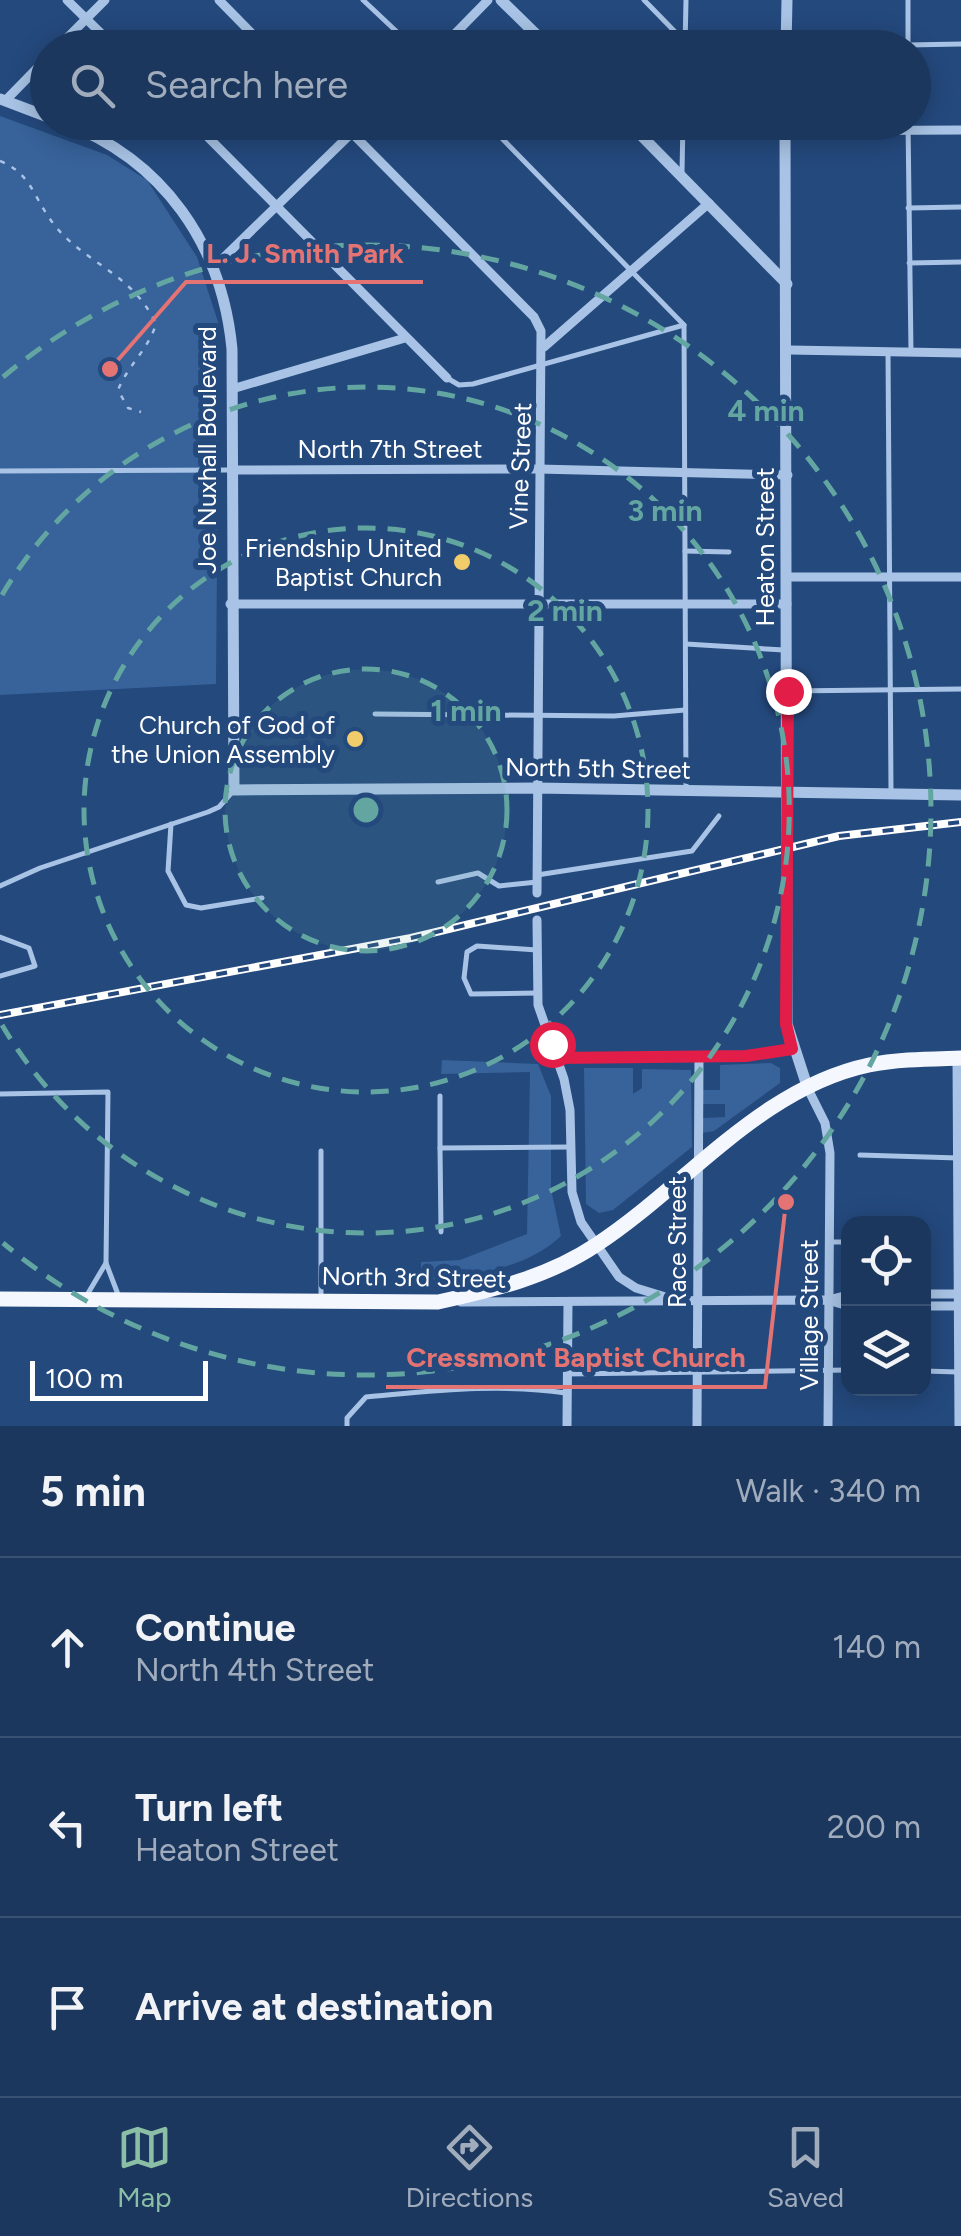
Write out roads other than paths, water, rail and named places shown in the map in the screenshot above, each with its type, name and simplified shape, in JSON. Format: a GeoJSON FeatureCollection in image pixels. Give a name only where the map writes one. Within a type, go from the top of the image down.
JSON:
{"type":"FeatureCollection","features":[{"type":"Feature","properties":{"kind":"highway"},"geometry":{"type":"LineString","coordinates":[[438,1302],[529,1278],[595,1246],[696,1165],[808,1089],[868,1065],[959,1058]]}},
{"type":"Feature","properties":{"kind":"highway","name":"North 3rd Street"},"geometry":{"type":"LineString","coordinates":[[0,1298],[438,1302]]}},
{"type":"Feature","properties":{"kind":"street"},"geometry":{"type":"LineString","coordinates":[[67,0],[98,30]]}},
{"type":"Feature","properties":{"kind":"street"},"geometry":{"type":"LineString","coordinates":[[74,30],[104,0]]}},
{"type":"Feature","properties":{"kind":"street"},"geometry":{"type":"LineString","coordinates":[[219,0],[248,30]]}},
{"type":"Feature","properties":{"kind":"street"},"geometry":{"type":"LineString","coordinates":[[459,30],[488,0]]}},
{"type":"Feature","properties":{"kind":"street"},"geometry":{"type":"LineString","coordinates":[[501,0],[532,30]]}},
{"type":"Feature","properties":{"kind":"street"},"geometry":{"type":"LineString","coordinates":[[786,30],[787,0]]}},
{"type":"Feature","properties":{"kind":"street"},"geometry":{"type":"LineString","coordinates":[[30,74],[3,100],[30,110]]}},
{"type":"Feature","properties":{"kind":"street"},"geometry":{"type":"LineString","coordinates":[[931,128],[961,130]]}},
{"type":"Feature","properties":{"kind":"street","name":"Joe Nuxhall Boulevard"},"geometry":{"type":"LineString","coordinates":[[100,140],[151,175],[179,204],[215,266],[228,305],[234,790]]}},
{"type":"Feature","properties":{"kind":"street"},"geometry":{"type":"LineString","coordinates":[[211,140],[446,378]]}},
{"type":"Feature","properties":{"kind":"street"},"geometry":{"type":"LineString","coordinates":[[215,266],[346,140]]}},
{"type":"Feature","properties":{"kind":"street"},"geometry":{"type":"LineString","coordinates":[[358,140],[534,317],[544,347],[708,203]]}},
{"type":"Feature","properties":{"kind":"street"},"geometry":{"type":"LineString","coordinates":[[646,140],[787,284]]}},
{"type":"Feature","properties":{"kind":"street","name":"Heaton Street"},"geometry":{"type":"LineString","coordinates":[[785,140],[786,1024],[808,1089]]}},
{"type":"Feature","properties":{"kind":"street"},"geometry":{"type":"LineString","coordinates":[[232,389],[405,338]]}},
{"type":"Feature","properties":{"kind":"street","name":"Vine Street"},"geometry":{"type":"LineString","coordinates":[[537,883],[536,602],[544,347]]}},
{"type":"Feature","properties":{"kind":"street"},"geometry":{"type":"LineString","coordinates":[[788,350],[961,353]]}},
{"type":"Feature","properties":{"kind":"street","name":"North 7th Street"},"geometry":{"type":"LineString","coordinates":[[232,470],[538,469],[788,475]]}},
{"type":"Feature","properties":{"kind":"street"},"geometry":{"type":"LineString","coordinates":[[787,578],[961,577]]}},
{"type":"Feature","properties":{"kind":"street"},"geometry":{"type":"LineString","coordinates":[[230,604],[787,604]]}},
{"type":"Feature","properties":{"kind":"street","name":"North 5th Street"},"geometry":{"type":"LineString","coordinates":[[234,790],[536,788],[961,795]]}},
{"type":"Feature","properties":{"kind":"street"},"geometry":{"type":"LineString","coordinates":[[537,920],[538,993],[570,1110],[576,1207],[606,1264],[636,1288],[672,1299]]}},
{"type":"Feature","properties":{"kind":"street"},"geometry":{"type":"LineString","coordinates":[[557,1058],[699,1058],[792,1049]]}},
{"type":"Feature","properties":{"kind":"street","name":"Race Street"},"geometry":{"type":"LineString","coordinates":[[697,1426],[699,1058]]}},
{"type":"Feature","properties":{"kind":"street"},"geometry":{"type":"LineString","coordinates":[[959,1058],[959,1426]]}},
{"type":"Feature","properties":{"kind":"street","name":"Village Street"},"geometry":{"type":"LineString","coordinates":[[808,1089],[828,1137],[828,1426]]}},
{"type":"Feature","properties":{"kind":"street"},"geometry":{"type":"LineString","coordinates":[[931,1294],[960,1294]]}},
{"type":"Feature","properties":{"kind":"street","name":"North 3rd Street"},"geometry":{"type":"LineString","coordinates":[[438,1302],[828,1300],[841,1297]]}},
{"type":"Feature","properties":{"kind":"street","name":"North 3rd Street"},"geometry":{"type":"LineString","coordinates":[[828,1300],[841,1304]]}},
{"type":"Feature","properties":{"kind":"street"},"geometry":{"type":"LineString","coordinates":[[567,1426],[568,1303]]}},
{"type":"Feature","properties":{"kind":"street"},"geometry":{"type":"LineString","coordinates":[[931,1306],[959,1306]]}},
{"type":"Feature","properties":{"kind":"lane"},"geometry":{"type":"LineString","coordinates":[[362,0],[394,30]]}},
{"type":"Feature","properties":{"kind":"lane"},"geometry":{"type":"LineString","coordinates":[[644,0],[671,30]]}},
{"type":"Feature","properties":{"kind":"lane"},"geometry":{"type":"LineString","coordinates":[[685,30],[686,0]]}},
{"type":"Feature","properties":{"kind":"lane"},"geometry":{"type":"LineString","coordinates":[[908,0],[908,30]]}},
{"type":"Feature","properties":{"kind":"lane"},"geometry":{"type":"LineString","coordinates":[[931,45],[961,44]]}},
{"type":"Feature","properties":{"kind":"lane"},"geometry":{"type":"LineString","coordinates":[[503,140],[629,274],[684,325],[686,792]]}},
{"type":"Feature","properties":{"kind":"lane"},"geometry":{"type":"LineString","coordinates":[[682,175],[683,140]]}},
{"type":"Feature","properties":{"kind":"lane"},"geometry":{"type":"LineString","coordinates":[[908,140],[911,352]]}},
{"type":"Feature","properties":{"kind":"lane"},"geometry":{"type":"LineString","coordinates":[[908,208],[961,207]]}},
{"type":"Feature","properties":{"kind":"lane"},"geometry":{"type":"LineString","coordinates":[[909,263],[961,262]]}},
{"type":"Feature","properties":{"kind":"lane"},"geometry":{"type":"LineString","coordinates":[[446,378],[459,385],[473,384],[543,368],[684,325]]}},
{"type":"Feature","properties":{"kind":"lane"},"geometry":{"type":"LineString","coordinates":[[888,352],[891,793]]}},
{"type":"Feature","properties":{"kind":"lane"},"geometry":{"type":"LineString","coordinates":[[0,471],[232,470]]}},
{"type":"Feature","properties":{"kind":"lane"},"geometry":{"type":"LineString","coordinates":[[685,550],[728,552]]}},
{"type":"Feature","properties":{"kind":"lane"},"geometry":{"type":"LineString","coordinates":[[685,644],[788,650]]}},
{"type":"Feature","properties":{"kind":"lane"},"geometry":{"type":"LineString","coordinates":[[788,691],[961,689]]}},
{"type":"Feature","properties":{"kind":"lane"},"geometry":{"type":"LineString","coordinates":[[375,714],[536,717],[685,710]]}},
{"type":"Feature","properties":{"kind":"lane"},"geometry":{"type":"LineString","coordinates":[[0,886],[40,868],[219,807],[234,790]]}},
{"type":"Feature","properties":{"kind":"lane"},"geometry":{"type":"LineString","coordinates":[[438,882],[478,873],[499,886],[537,883],[692,852],[720,816]]}},
{"type":"Feature","properties":{"kind":"lane"},"geometry":{"type":"LineString","coordinates":[[171,824],[168,871],[186,905],[200,908],[262,898]]}},
{"type":"Feature","properties":{"kind":"lane"},"geometry":{"type":"LineString","coordinates":[[0,937],[29,948],[36,962],[35,966],[0,976]]}},
{"type":"Feature","properties":{"kind":"lane"},"geometry":{"type":"LineString","coordinates":[[537,950],[477,946],[468,952],[464,978],[471,994],[538,993]]}},
{"type":"Feature","properties":{"kind":"lane"},"geometry":{"type":"LineString","coordinates":[[0,1094],[108,1092],[106,1262],[120,1300]]}},
{"type":"Feature","properties":{"kind":"lane"},"geometry":{"type":"LineString","coordinates":[[440,1096],[440,1232]]}},
{"type":"Feature","properties":{"kind":"lane"},"geometry":{"type":"LineString","coordinates":[[440,1148],[570,1147]]}},
{"type":"Feature","properties":{"kind":"lane"},"geometry":{"type":"LineString","coordinates":[[321,1151],[321,1301]]}},
{"type":"Feature","properties":{"kind":"lane"},"geometry":{"type":"LineString","coordinates":[[860,1155],[958,1158]]}},
{"type":"Feature","properties":{"kind":"lane"},"geometry":{"type":"LineString","coordinates":[[830,1242],[841,1242]]}},
{"type":"Feature","properties":{"kind":"lane"},"geometry":{"type":"LineString","coordinates":[[85,1299],[106,1262]]}},
{"type":"Feature","properties":{"kind":"lane"},"geometry":{"type":"LineString","coordinates":[[567,1374],[841,1370]]}},
{"type":"Feature","properties":{"kind":"lane"},"geometry":{"type":"LineString","coordinates":[[931,1371],[958,1372]]}},
{"type":"Feature","properties":{"kind":"lane"},"geometry":{"type":"LineString","coordinates":[[347,1426],[347,1418],[366,1398],[462,1386],[522,1387],[567,1394]]}},
{"type":"Feature","properties":{"kind":"railway"},"geometry":{"type":"LineString","coordinates":[[0,1015],[411,938],[839,836],[961,822]]}},
{"type":"Feature","properties":{"kind":"place","name":"L. J. Smith Park"},"geometry":{"type":"Point","coordinates":[110,369]}},
{"type":"Feature","properties":{"kind":"place","name":"Friendship United Baptist Church"},"geometry":{"type":"Point","coordinates":[462,562]}},
{"type":"Feature","properties":{"kind":"place","name":"Church of God of the Union Assembly"},"geometry":{"type":"Point","coordinates":[355,739]}},
{"type":"Feature","properties":{"kind":"place","name":"Cressmont Baptist Church"},"geometry":{"type":"Point","coordinates":[786,1202]}}]}
